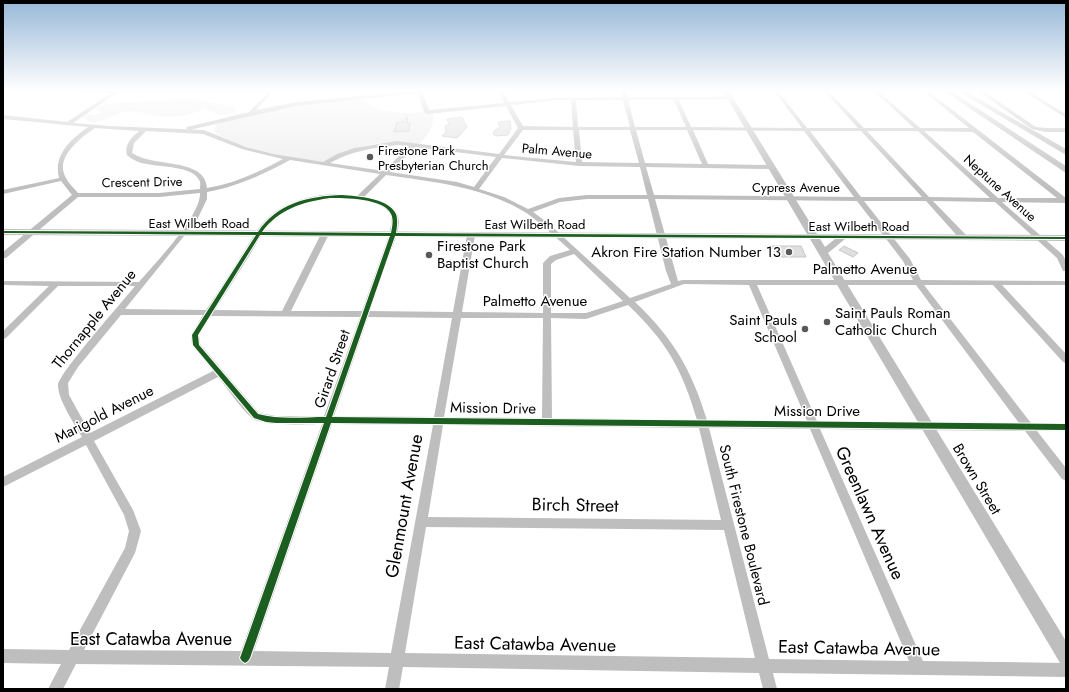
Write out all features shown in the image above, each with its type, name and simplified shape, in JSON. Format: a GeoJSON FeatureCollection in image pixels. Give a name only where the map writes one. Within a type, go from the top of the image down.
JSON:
{"type":"FeatureCollection","features":[{"type":"Feature","properties":{"kind":"highway"},"geometry":{"type":"LineString","coordinates":[[996,123],[1066,170]]}},
{"type":"Feature","properties":{"kind":"highway"},"geometry":{"type":"LineString","coordinates":[[1002,123],[1066,161]]}},
{"type":"Feature","properties":{"kind":"highway"},"geometry":{"type":"LineString","coordinates":[[1022,123],[1066,150]]}},
{"type":"Feature","properties":{"kind":"main road","name":"Brown Street"},"geometry":{"type":"LineString","coordinates":[[746,123],[1066,657]]}},
{"type":"Feature","properties":{"kind":"main road","name":"East Wilbeth Road"},"geometry":{"type":"LineString","coordinates":[[3,232],[1066,238]]}},
{"type":"Feature","properties":{"kind":"main road"},"geometry":{"type":"LineString","coordinates":[[823,253],[843,237]]}},
{"type":"Feature","properties":{"kind":"street"},"geometry":{"type":"LineString","coordinates":[[71,123],[144,130],[178,130],[209,123]]}},
{"type":"Feature","properties":{"kind":"street"},"geometry":{"type":"LineString","coordinates":[[211,134],[212,127],[216,123]]}},
{"type":"Feature","properties":{"kind":"street"},"geometry":{"type":"LineString","coordinates":[[519,123],[522,128]]}},
{"type":"Feature","properties":{"kind":"street"},"geometry":{"type":"LineString","coordinates":[[576,123],[579,164]]}},
{"type":"Feature","properties":{"kind":"street"},"geometry":{"type":"LineString","coordinates":[[632,123],[660,236],[670,272],[676,284]]}},
{"type":"Feature","properties":{"kind":"street"},"geometry":{"type":"LineString","coordinates":[[687,123],[706,167]]}},
{"type":"Feature","properties":{"kind":"street"},"geometry":{"type":"LineString","coordinates":[[802,123],[907,261],[919,284],[1066,476]]}},
{"type":"Feature","properties":{"kind":"street"},"geometry":{"type":"LineString","coordinates":[[857,123],[963,237]]}},
{"type":"Feature","properties":{"kind":"street","name":"Neptune Avenue"},"geometry":{"type":"LineString","coordinates":[[912,123],[1060,257],[1066,269]]}},
{"type":"Feature","properties":{"kind":"street"},"geometry":{"type":"LineString","coordinates":[[967,123],[1065,201]]}},
{"type":"Feature","properties":{"kind":"street"},"geometry":{"type":"LineString","coordinates":[[1027,123],[1037,131],[1066,130]]}},
{"type":"Feature","properties":{"kind":"street"},"geometry":{"type":"LineString","coordinates":[[3,256],[76,195],[63,179],[60,166],[64,154],[78,138],[94,126]]}},
{"type":"Feature","properties":{"kind":"street"},"geometry":{"type":"LineString","coordinates":[[522,128],[976,130]]}},
{"type":"Feature","properties":{"kind":"street"},"geometry":{"type":"LineString","coordinates":[[476,189],[522,128]]}},
{"type":"Feature","properties":{"kind":"street"},"geometry":{"type":"LineString","coordinates":[[144,130],[133,140],[129,148],[129,154],[138,159],[196,172],[204,180],[204,192]]}},
{"type":"Feature","properties":{"kind":"street","name":"South Firestone Boulevard"},"geometry":{"type":"LineString","coordinates":[[178,130],[211,134],[244,148],[288,159],[446,182],[476,189],[502,198],[528,211],[559,235],[630,301],[652,323],[678,359],[691,385],[703,424],[770,689]]}},
{"type":"Feature","properties":{"kind":"street","name":"Palm Avenue"},"geometry":{"type":"LineString","coordinates":[[323,164],[339,155],[360,148],[390,143],[579,164],[771,167]]}},
{"type":"Feature","properties":{"kind":"street"},"geometry":{"type":"LineString","coordinates":[[359,198],[414,145]]}},
{"type":"Feature","properties":{"kind":"street","name":"Crescent Drive"},"geometry":{"type":"LineString","coordinates":[[76,195],[162,195],[204,192],[253,178],[288,159]]}},
{"type":"Feature","properties":{"kind":"street"},"geometry":{"type":"LineString","coordinates":[[3,192],[28,188],[63,179]]}},
{"type":"Feature","properties":{"kind":"street","name":"Thornapple Avenue"},"geometry":{"type":"LineString","coordinates":[[55,689],[131,549],[135,537],[134,524],[64,395],[62,383],[75,365],[198,215],[202,206],[204,192]]}},
{"type":"Feature","properties":{"kind":"street","name":"Mission Drive"},"geometry":{"type":"LineString","coordinates":[[359,198],[322,199],[295,205],[271,218],[195,336],[195,342],[218,373],[248,408],[261,418],[328,420],[1066,427]]}},
{"type":"Feature","properties":{"kind":"street","name":"Girard Street"},"geometry":{"type":"LineString","coordinates":[[245,658],[396,221],[391,211],[381,204],[359,198]]}},
{"type":"Feature","properties":{"kind":"street","name":"Cypress Avenue"},"geometry":{"type":"LineString","coordinates":[[528,211],[551,202],[575,198],[1065,201]]}},
{"type":"Feature","properties":{"kind":"street"},"geometry":{"type":"LineString","coordinates":[[285,314],[325,234]]}},
{"type":"Feature","properties":{"kind":"street","name":"Glenmount Avenue"},"geometry":{"type":"LineString","coordinates":[[392,689],[471,235]]}},
{"type":"Feature","properties":{"kind":"street"},"geometry":{"type":"LineString","coordinates":[[547,422],[547,263],[553,258],[576,251]]}},
{"type":"Feature","properties":{"kind":"street","name":"Palmetto Avenue"},"geometry":{"type":"LineString","coordinates":[[118,312],[208,314],[591,315],[676,284],[689,282],[1066,284]]}},
{"type":"Feature","properties":{"kind":"street"},"geometry":{"type":"LineString","coordinates":[[3,283],[141,284]]}},
{"type":"Feature","properties":{"kind":"street"},"geometry":{"type":"LineString","coordinates":[[3,336],[56,283]]}},
{"type":"Feature","properties":{"kind":"street","name":"Greenlawn Avenue"},"geometry":{"type":"LineString","coordinates":[[752,283],[919,668]]}},
{"type":"Feature","properties":{"kind":"street"},"geometry":{"type":"LineString","coordinates":[[996,284],[1066,360]]}},
{"type":"Feature","properties":{"kind":"street","name":"Marigold Avenue"},"geometry":{"type":"LineString","coordinates":[[3,482],[218,373]]}},
{"type":"Feature","properties":{"kind":"street","name":"Birch Street"},"geometry":{"type":"LineString","coordinates":[[421,522],[728,525]]}},
{"type":"Feature","properties":{"kind":"street","name":"East Catawba Avenue"},"geometry":{"type":"LineString","coordinates":[[3,656],[1066,670]]}},
{"type":"Feature","properties":{"kind":"shaded area"},"geometry":{"type":"Polygon","coordinates":[[[219,123],[432,123],[426,137],[420,144],[392,143],[365,145],[347,150],[322,162],[300,160],[233,142],[214,131],[216,125],[219,123]]]}},
{"type":"Feature","properties":{"kind":"building"},"geometry":{"type":"Polygon","coordinates":[[[397,123],[410,123],[409,131],[394,132],[397,123]]]}},
{"type":"Feature","properties":{"kind":"building"},"geometry":{"type":"Polygon","coordinates":[[[465,123],[467,127],[457,138],[442,136],[446,132],[445,126],[449,124],[465,123]]]}},
{"type":"Feature","properties":{"kind":"building"},"geometry":{"type":"Polygon","coordinates":[[[498,123],[510,123],[511,128],[508,135],[496,136],[493,134],[495,130],[500,128],[498,123]]]}},
{"type":"Feature","properties":{"kind":"building","name":"Akron Fire Station Number 13"},"geometry":{"type":"Polygon","coordinates":[[[772,246],[801,246],[806,257],[777,257],[772,246]]]}},
{"type":"Feature","properties":{"kind":"building"},"geometry":{"type":"Polygon","coordinates":[[[844,246],[858,253],[853,257],[839,250],[844,246]]]}},
{"type":"Feature","properties":{"kind":"cycle path"},"geometry":{"type":"LineString","coordinates":[[245,658],[326,428],[328,420],[380,269],[392,238],[395,225],[392,211],[384,205],[365,199],[354,197],[330,197],[305,201],[282,211],[273,217],[265,226],[195,335],[196,345],[256,416],[266,419],[276,420],[328,420],[1066,427]]}},
{"type":"Feature","properties":{"kind":"cycle path"},"geometry":{"type":"LineString","coordinates":[[3,232],[1066,238]]}},
{"type":"Feature","properties":{"kind":"place","name":"Firestone Park Presbyterian Church"},"geometry":{"type":"Point","coordinates":[370,157]}},
{"type":"Feature","properties":{"kind":"place","name":"Akron Fire Station Number 13"},"geometry":{"type":"Point","coordinates":[789,252]}},
{"type":"Feature","properties":{"kind":"place","name":"Firestone Park Baptist Church"},"geometry":{"type":"Point","coordinates":[429,255]}},
{"type":"Feature","properties":{"kind":"place","name":"Saint Pauls Roman Catholic Church"},"geometry":{"type":"Point","coordinates":[827,322]}},
{"type":"Feature","properties":{"kind":"place","name":"Saint Pauls School"},"geometry":{"type":"Point","coordinates":[805,329]}}]}
